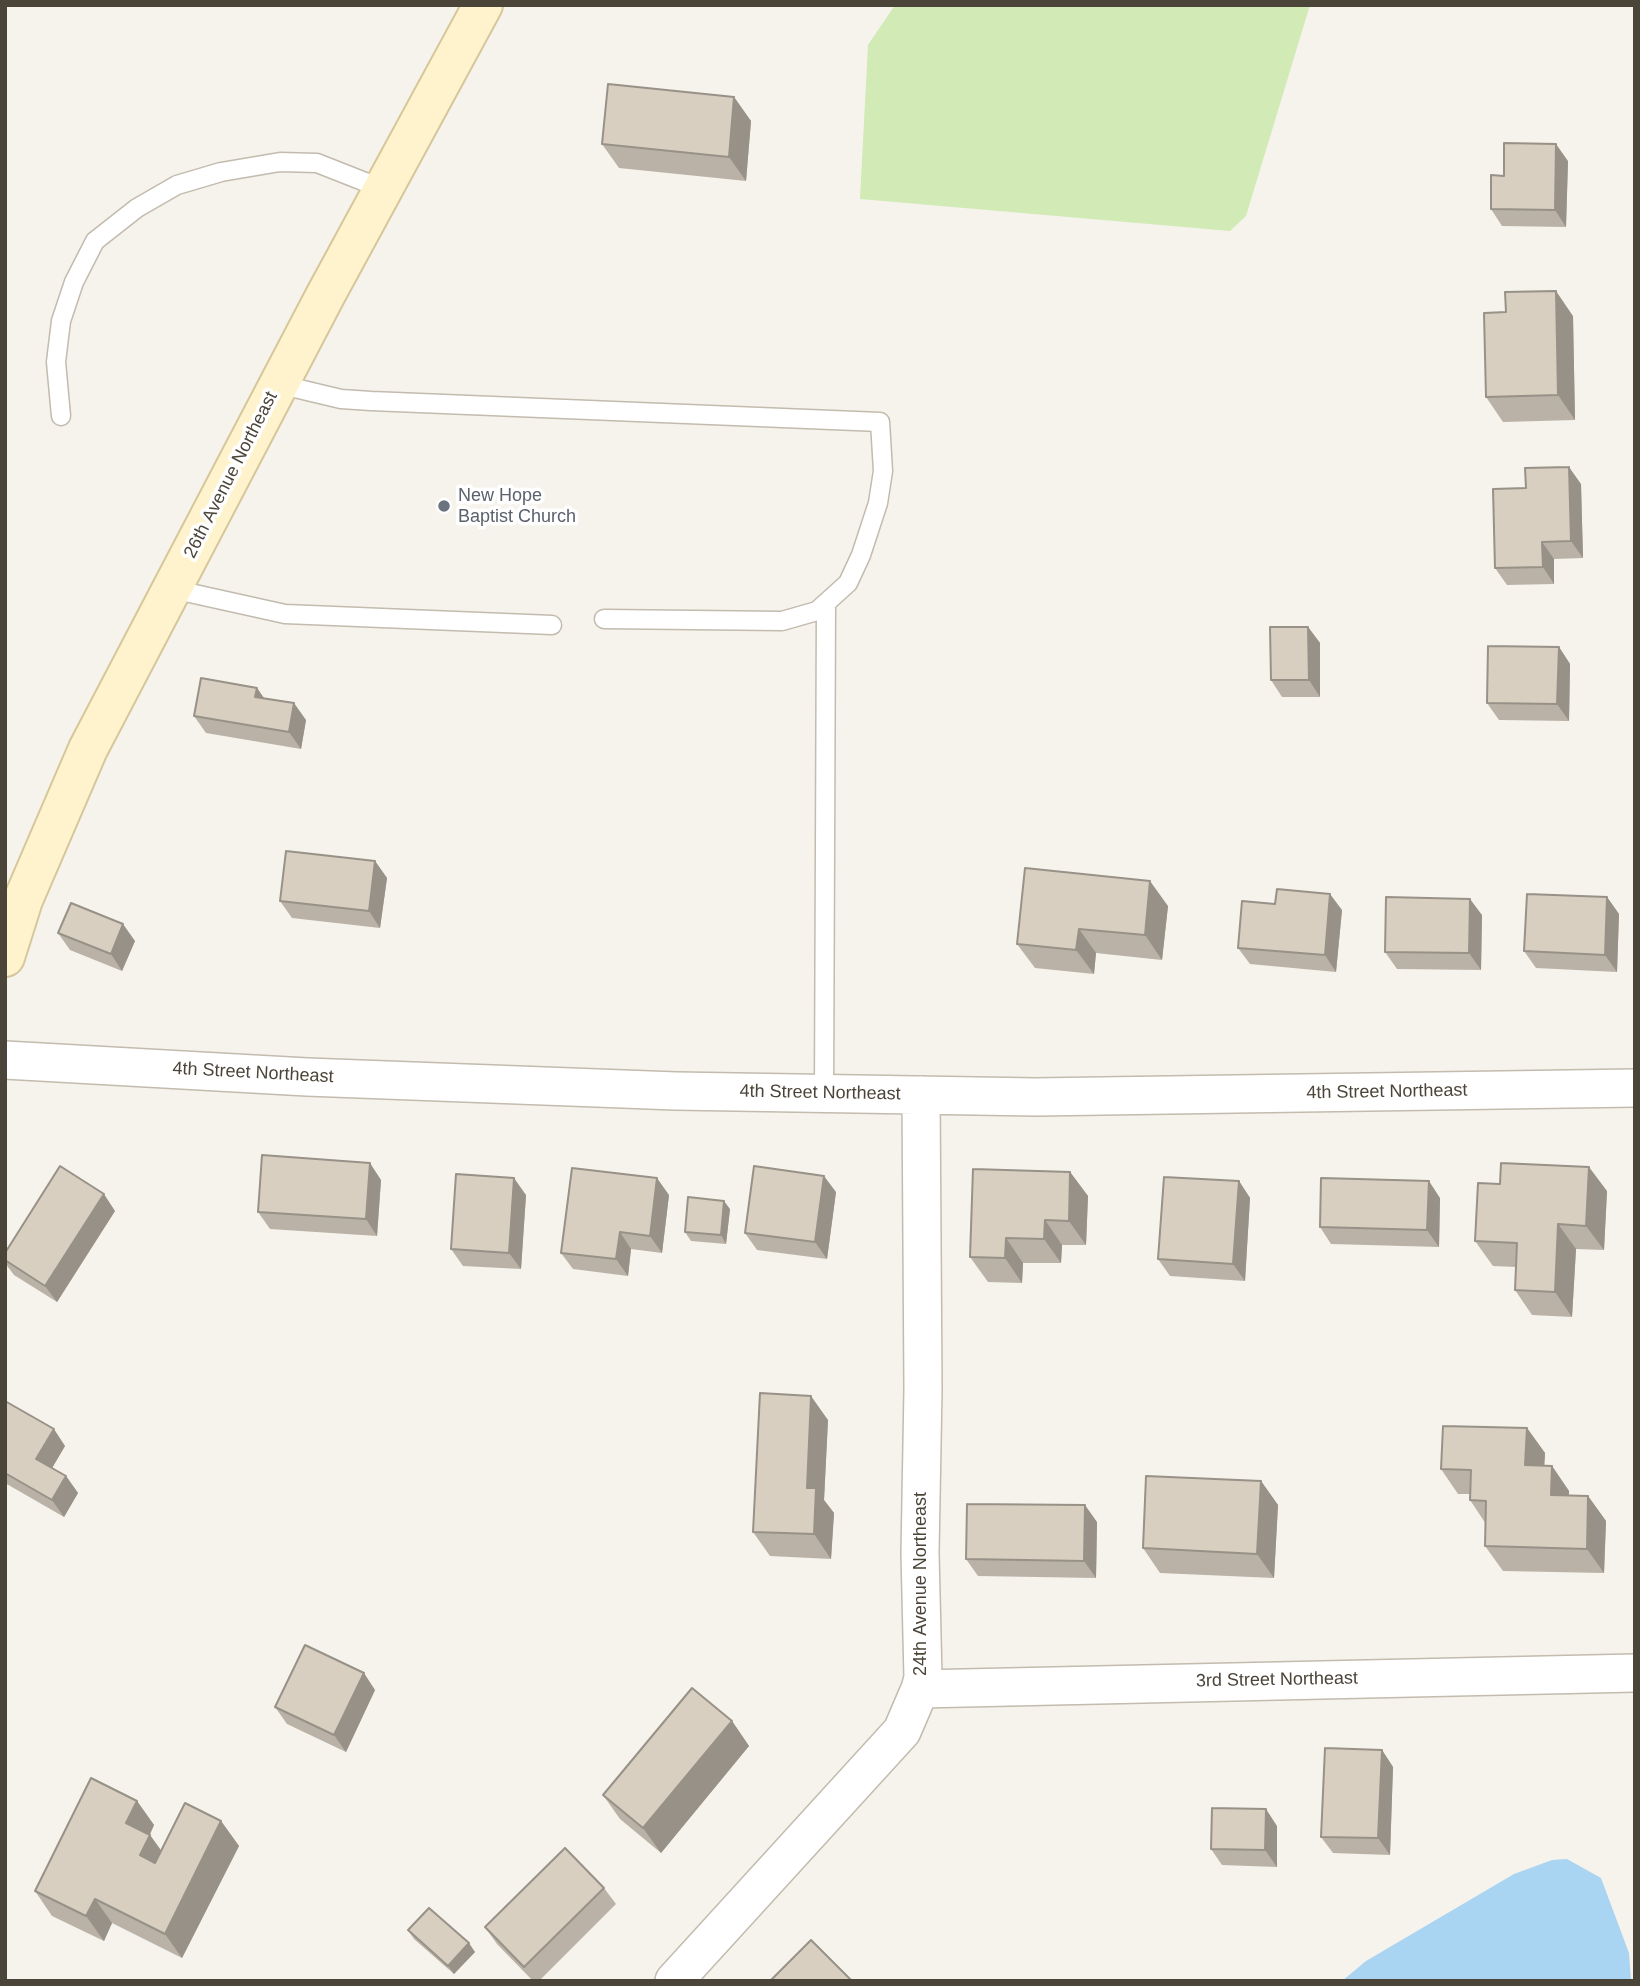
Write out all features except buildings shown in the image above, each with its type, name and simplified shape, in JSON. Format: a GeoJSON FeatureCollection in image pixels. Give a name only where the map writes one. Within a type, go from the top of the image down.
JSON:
{"type":"FeatureCollection","features":[{"type":"Feature","properties":{"kind":"street","name":"26th Avenue Northeast"},"geometry":{"type":"LineString","coordinates":[[5,957],[23,900],[55,818],[278,384],[483,5]]}},
{"type":"Feature","properties":{"kind":"street","name":"4th Street Northeast"},"geometry":{"type":"LineString","coordinates":[[5,1060],[307,1077],[1036,1097],[1635,1088]]}},
{"type":"Feature","properties":{"kind":"street","name":"24th Avenue Northeast"},"geometry":{"type":"LineString","coordinates":[[674,1981],[902,1731],[920,1689],[923,1678],[920,1553],[923,1389],[921,1095]]}},
{"type":"Feature","properties":{"kind":"street","name":"3rd Street Northeast"},"geometry":{"type":"LineString","coordinates":[[920,1689],[1635,1673]]}},
{"type":"Feature","properties":{"kind":"lane"},"geometry":{"type":"LineString","coordinates":[[61,416],[56,362],[61,321],[74,282],[95,241],[137,208],[177,185],[221,172],[280,162],[317,163],[383,189]]}},
{"type":"Feature","properties":{"kind":"lane"},"geometry":{"type":"LineString","coordinates":[[278,384],[341,398],[371,401],[880,422],[883,471],[878,503],[861,555],[848,583],[817,611],[782,621],[604,619]]}},
{"type":"Feature","properties":{"kind":"lane"},"geometry":{"type":"LineString","coordinates":[[172,589],[285,614],[552,625]]}},
{"type":"Feature","properties":{"kind":"lane"},"geometry":{"type":"LineString","coordinates":[[824,1093],[826,603]]}},
{"type":"Feature","properties":{"kind":"green space"},"geometry":{"type":"Polygon","coordinates":[[[895,5],[1310,5],[1246,216],[1230,231],[860,199],[868,45],[895,5]]]}},
{"type":"Feature","properties":{"kind":"water"},"geometry":{"type":"Polygon","coordinates":[[[1567,1859],[1601,1878],[1629,1953],[1631,1981],[1342,1981],[1366,1961],[1514,1874],[1552,1860],[1567,1859]]]}},
{"type":"Feature","properties":{"kind":"place","name":"New Hope Baptist Church"},"geometry":{"type":"Point","coordinates":[444,506]}}]}
